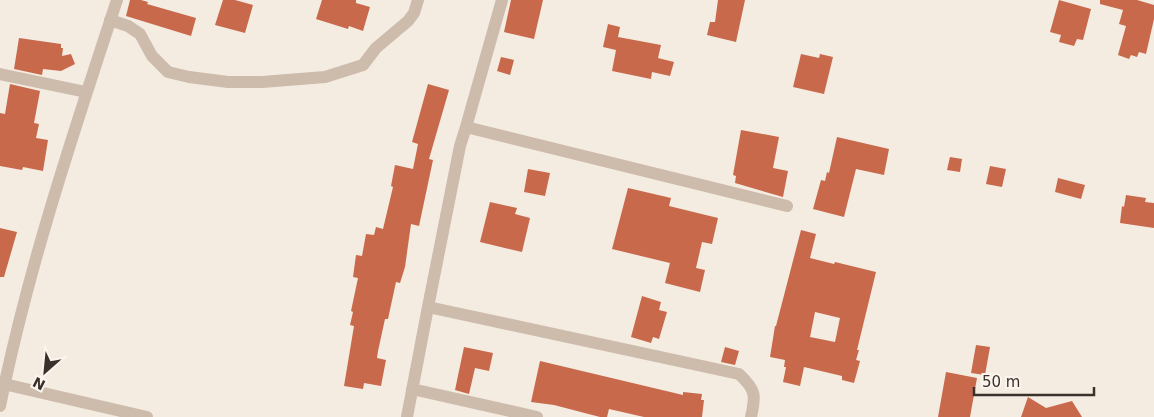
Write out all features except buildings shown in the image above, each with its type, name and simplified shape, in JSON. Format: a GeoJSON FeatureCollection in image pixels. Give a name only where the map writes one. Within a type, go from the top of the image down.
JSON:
{"type":"FeatureCollection","features":[{"type":"Feature","properties":{"kind":"street"},"geometry":{"type":"LineString","coordinates":[[0,406],[2,384],[36,259],[86,92],[117,0]]}},
{"type":"Feature","properties":{"kind":"street"},"geometry":{"type":"LineString","coordinates":[[110,20],[128,26],[140,34],[152,56],[168,72],[228,82],[325,78],[363,65],[376,48],[408,21],[414,12],[418,0]]}},
{"type":"Feature","properties":{"kind":"street"},"geometry":{"type":"LineString","coordinates":[[407,417],[460,146],[502,0]]}},
{"type":"Feature","properties":{"kind":"street"},"geometry":{"type":"LineString","coordinates":[[0,74],[86,92]]}},
{"type":"Feature","properties":{"kind":"street"},"geometry":{"type":"LineString","coordinates":[[466,127],[787,206]]}},
{"type":"Feature","properties":{"kind":"street"},"geometry":{"type":"LineString","coordinates":[[428,307],[739,374],[751,386],[754,401],[752,417]]}},
{"type":"Feature","properties":{"kind":"street"},"geometry":{"type":"LineString","coordinates":[[2,384],[103,412],[147,417]]}},
{"type":"Feature","properties":{"kind":"street"},"geometry":{"type":"LineString","coordinates":[[412,389],[537,417]]}}]}
